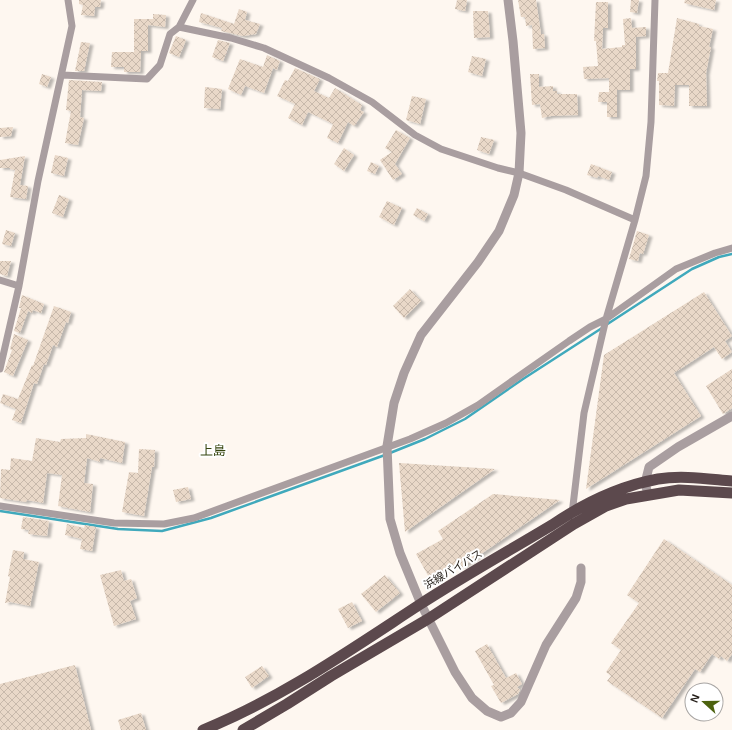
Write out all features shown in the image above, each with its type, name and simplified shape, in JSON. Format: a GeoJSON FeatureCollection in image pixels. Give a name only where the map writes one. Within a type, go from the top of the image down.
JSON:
{"type":"FeatureCollection","features":[{"type":"Feature","properties":{"kind":"highway","name":"浜線バイパス"},"geometry":{"type":"LineString","coordinates":[[204,730],[233,717],[312,674],[421,604],[572,512],[619,490],[659,479],[688,478],[732,480]]}},
{"type":"Feature","properties":{"kind":"highway"},"geometry":{"type":"LineString","coordinates":[[243,730],[330,676],[428,619],[574,524],[606,506],[626,499],[648,494],[679,490],[732,493]]}},
{"type":"Feature","properties":{"kind":"street"},"geometry":{"type":"LineString","coordinates":[[0,369],[19,286],[38,181],[72,26],[68,0]]}},
{"type":"Feature","properties":{"kind":"street"},"geometry":{"type":"LineString","coordinates":[[62,75],[147,79],[160,65],[170,34],[180,27],[193,0]]}},
{"type":"Feature","properties":{"kind":"street"},"geometry":{"type":"LineString","coordinates":[[508,0],[520,125],[520,173],[514,195],[499,231],[478,262],[421,335],[404,373],[394,403],[387,446],[390,520],[400,553],[421,604],[455,672],[472,698],[487,711],[501,716],[511,713],[521,702],[546,645],[576,598],[581,582],[581,568]]}},
{"type":"Feature","properties":{"kind":"street"},"geometry":{"type":"LineString","coordinates":[[574,524],[572,512],[584,412],[606,318],[635,220],[646,176],[651,122],[655,0]]}},
{"type":"Feature","properties":{"kind":"street"},"geometry":{"type":"LineString","coordinates":[[180,27],[231,38],[264,48],[329,78],[372,102],[415,135],[441,149],[498,168],[520,173],[566,190],[635,220]]}},
{"type":"Feature","properties":{"kind":"street"},"geometry":{"type":"LineString","coordinates":[[0,506],[114,522],[164,524],[194,518],[410,438],[446,423],[478,405],[676,269],[715,253],[732,248]]}},
{"type":"Feature","properties":{"kind":"street"},"geometry":{"type":"LineString","coordinates":[[0,280],[19,286]]}},
{"type":"Feature","properties":{"kind":"street"},"geometry":{"type":"LineString","coordinates":[[648,494],[645,483],[649,467],[678,447],[732,416]]}},
{"type":"Feature","properties":{"kind":"building"},"geometry":{"type":"Polygon","coordinates":[[[79,0],[101,0],[100,7],[95,7],[94,16],[81,15],[83,5],[79,4],[79,0]]]}},
{"type":"Feature","properties":{"kind":"building"},"geometry":{"type":"Polygon","coordinates":[[[457,0],[467,0],[465,11],[455,9],[457,0]]]}},
{"type":"Feature","properties":{"kind":"building"},"geometry":{"type":"Polygon","coordinates":[[[518,0],[536,0],[541,34],[544,34],[545,48],[533,49],[532,25],[526,26],[525,17],[521,17],[518,0]]]}},
{"type":"Feature","properties":{"kind":"building"},"geometry":{"type":"Polygon","coordinates":[[[631,0],[639,0],[637,13],[630,12],[631,0]]]}},
{"type":"Feature","properties":{"kind":"building"},"geometry":{"type":"Polygon","coordinates":[[[685,0],[716,0],[714,10],[684,3],[685,0]]]}},
{"type":"Feature","properties":{"kind":"building"},"geometry":{"type":"Polygon","coordinates":[[[596,2],[608,2],[608,28],[603,28],[602,49],[622,47],[622,45],[625,45],[623,19],[631,18],[632,28],[646,27],[646,36],[636,37],[636,69],[630,69],[630,90],[617,90],[617,117],[607,117],[607,102],[598,102],[599,92],[609,92],[609,78],[584,79],[583,67],[598,66],[596,41],[594,41],[596,2]]]}},
{"type":"Feature","properties":{"kind":"building"},"geometry":{"type":"Polygon","coordinates":[[[239,9],[247,12],[245,20],[260,24],[256,34],[243,36],[221,31],[222,28],[199,22],[201,13],[234,24],[239,9]]]}},
{"type":"Feature","properties":{"kind":"building"},"geometry":{"type":"Polygon","coordinates":[[[473,11],[488,11],[490,37],[474,38],[473,11]]]}},
{"type":"Feature","properties":{"kind":"building"},"geometry":{"type":"Polygon","coordinates":[[[153,14],[166,15],[165,27],[148,25],[148,51],[141,51],[140,72],[124,72],[124,67],[111,67],[112,52],[134,52],[134,19],[153,19],[153,14]]]}},
{"type":"Feature","properties":{"kind":"building"},"geometry":{"type":"Polygon","coordinates":[[[677,18],[699,24],[699,26],[713,29],[706,73],[707,106],[689,106],[689,85],[675,85],[674,106],[659,105],[659,81],[657,81],[658,73],[668,73],[677,18]]]}},
{"type":"Feature","properties":{"kind":"building"},"geometry":{"type":"Polygon","coordinates":[[[176,36],[186,40],[179,57],[169,53],[176,36]]]}},
{"type":"Feature","properties":{"kind":"building"},"geometry":{"type":"Polygon","coordinates":[[[218,40],[230,43],[223,61],[212,57],[218,40]]]}},
{"type":"Feature","properties":{"kind":"building"},"geometry":{"type":"Polygon","coordinates":[[[81,42],[90,43],[84,71],[75,71],[81,42]]]}},
{"type":"Feature","properties":{"kind":"building"},"geometry":{"type":"Polygon","coordinates":[[[267,55],[280,61],[277,70],[273,68],[264,93],[245,86],[241,95],[228,89],[240,59],[263,67],[267,55]]]}},
{"type":"Feature","properties":{"kind":"building"},"geometry":{"type":"Polygon","coordinates":[[[472,56],[486,59],[482,76],[468,72],[472,56]]]}},
{"type":"Feature","properties":{"kind":"building"},"geometry":{"type":"Polygon","coordinates":[[[295,68],[320,79],[314,91],[329,98],[335,88],[362,105],[360,110],[364,112],[354,126],[348,122],[338,143],[327,138],[333,124],[308,112],[302,125],[288,118],[295,104],[277,96],[285,80],[288,81],[295,68]]]}},
{"type":"Feature","properties":{"kind":"building"},"geometry":{"type":"Polygon","coordinates":[[[42,74],[51,77],[47,87],[39,84],[42,74]]]}},
{"type":"Feature","properties":{"kind":"building"},"geometry":{"type":"Polygon","coordinates":[[[530,74],[539,74],[539,87],[553,86],[553,91],[557,91],[557,94],[577,94],[578,115],[551,116],[542,118],[540,104],[532,105],[530,74]]]}},
{"type":"Feature","properties":{"kind":"building"},"geometry":{"type":"Polygon","coordinates":[[[69,80],[102,82],[101,91],[82,90],[80,117],[84,118],[78,145],[65,143],[71,111],[66,110],[69,80]]]}},
{"type":"Feature","properties":{"kind":"building"},"geometry":{"type":"Polygon","coordinates":[[[205,87],[222,89],[220,109],[204,108],[205,87]]]}},
{"type":"Feature","properties":{"kind":"building"},"geometry":{"type":"Polygon","coordinates":[[[412,96],[426,99],[420,124],[406,120],[412,96]]]}},
{"type":"Feature","properties":{"kind":"building"},"geometry":{"type":"Polygon","coordinates":[[[13,127],[11,136],[0,137],[0,128],[13,127]]]}},
{"type":"Feature","properties":{"kind":"building"},"geometry":{"type":"Polygon","coordinates":[[[396,130],[410,138],[395,164],[402,174],[393,180],[380,160],[392,152],[385,148],[396,130]]]}},
{"type":"Feature","properties":{"kind":"building"},"geometry":{"type":"Polygon","coordinates":[[[481,137],[494,140],[489,154],[477,150],[481,137]]]}},
{"type":"Feature","properties":{"kind":"building"},"geometry":{"type":"Polygon","coordinates":[[[344,148],[354,155],[344,171],[334,164],[344,148]]]}},
{"type":"Feature","properties":{"kind":"building"},"geometry":{"type":"Polygon","coordinates":[[[55,155],[68,158],[64,176],[51,173],[55,155]]]}},
{"type":"Feature","properties":{"kind":"building"},"geometry":{"type":"Polygon","coordinates":[[[25,156],[20,185],[28,186],[26,199],[10,197],[15,170],[10,168],[0,168],[0,160],[25,156]]]}},
{"type":"Feature","properties":{"kind":"building"},"geometry":{"type":"Polygon","coordinates":[[[371,162],[379,166],[375,174],[367,171],[371,162]]]}},
{"type":"Feature","properties":{"kind":"building"},"geometry":{"type":"Polygon","coordinates":[[[591,164],[612,172],[609,180],[598,176],[597,178],[587,175],[591,164]]]}},
{"type":"Feature","properties":{"kind":"building"},"geometry":{"type":"Polygon","coordinates":[[[59,195],[69,199],[63,217],[52,213],[59,195]]]}},
{"type":"Feature","properties":{"kind":"building"},"geometry":{"type":"Polygon","coordinates":[[[387,201],[402,208],[394,225],[379,217],[387,201]]]}},
{"type":"Feature","properties":{"kind":"building"},"geometry":{"type":"Polygon","coordinates":[[[417,208],[428,214],[424,221],[413,215],[417,208]]]}},
{"type":"Feature","properties":{"kind":"building"},"geometry":{"type":"Polygon","coordinates":[[[6,230],[15,233],[11,246],[2,244],[6,230]]]}},
{"type":"Feature","properties":{"kind":"building"},"geometry":{"type":"Polygon","coordinates":[[[637,231],[649,235],[643,254],[640,253],[638,261],[629,259],[637,231]]]}},
{"type":"Feature","properties":{"kind":"building"},"geometry":{"type":"Polygon","coordinates":[[[0,261],[11,261],[7,276],[0,274],[0,261]]]}},
{"type":"Feature","properties":{"kind":"building"},"geometry":{"type":"Polygon","coordinates":[[[410,289],[421,301],[404,318],[393,306],[410,289]]]}},
{"type":"Feature","properties":{"kind":"building"},"geometry":{"type":"Polygon","coordinates":[[[704,292],[732,336],[725,341],[732,352],[722,359],[714,347],[674,373],[701,416],[586,489],[604,355],[704,292]]]}},
{"type":"Feature","properties":{"kind":"building"},"geometry":{"type":"Polygon","coordinates":[[[22,295],[44,304],[41,313],[33,310],[32,313],[28,311],[20,333],[14,331],[21,308],[19,308],[22,295]]]}},
{"type":"Feature","properties":{"kind":"building"},"geometry":{"type":"Polygon","coordinates":[[[54,306],[71,312],[68,323],[66,322],[57,347],[53,345],[37,384],[34,383],[21,423],[12,420],[16,409],[0,403],[3,394],[18,399],[32,365],[33,366],[54,306]]]}},
{"type":"Feature","properties":{"kind":"building"},"geometry":{"type":"Polygon","coordinates":[[[14,334],[28,340],[13,376],[4,372],[12,350],[10,349],[14,334]]]}},
{"type":"Feature","properties":{"kind":"building"},"geometry":{"type":"Polygon","coordinates":[[[732,369],[732,408],[723,414],[706,386],[732,369]]]}},
{"type":"Feature","properties":{"kind":"building"},"geometry":{"type":"Polygon","coordinates":[[[86,434],[125,442],[122,463],[100,458],[100,462],[87,458],[84,483],[93,484],[90,512],[58,506],[62,475],[47,473],[43,503],[0,498],[1,469],[10,470],[11,458],[32,461],[36,438],[60,442],[61,439],[86,438],[86,434]]]}},
{"type":"Feature","properties":{"kind":"building"},"geometry":{"type":"Polygon","coordinates":[[[139,449],[155,450],[154,467],[152,467],[144,516],[122,512],[129,472],[138,473],[139,449]]]}},
{"type":"Feature","properties":{"kind":"building"},"geometry":{"type":"Polygon","coordinates":[[[399,463],[495,469],[405,532],[399,463]]]}},
{"type":"Feature","properties":{"kind":"building"},"geometry":{"type":"Polygon","coordinates":[[[188,487],[191,499],[176,502],[173,490],[188,487]]]}},
{"type":"Feature","properties":{"kind":"building"},"geometry":{"type":"Polygon","coordinates":[[[493,494],[560,500],[462,567],[459,562],[430,579],[416,554],[443,539],[438,531],[493,494]]]}},
{"type":"Feature","properties":{"kind":"building"},"geometry":{"type":"Polygon","coordinates":[[[23,517],[49,521],[47,536],[28,534],[29,530],[21,529],[23,517]]]}},
{"type":"Feature","properties":{"kind":"building"},"geometry":{"type":"Polygon","coordinates":[[[67,524],[84,528],[85,525],[96,527],[92,551],[80,549],[82,539],[65,535],[67,524]]]}},
{"type":"Feature","properties":{"kind":"building"},"geometry":{"type":"Polygon","coordinates":[[[664,539],[732,585],[732,654],[727,661],[721,656],[719,659],[712,654],[700,672],[695,669],[686,682],[684,682],[684,685],[662,718],[607,681],[611,676],[606,672],[621,650],[611,643],[639,603],[627,595],[664,539]]]}},
{"type":"Feature","properties":{"kind":"building"},"geometry":{"type":"Polygon","coordinates":[[[13,550],[24,552],[23,559],[39,562],[30,606],[10,602],[5,603],[13,550]]]}},
{"type":"Feature","properties":{"kind":"building"},"geometry":{"type":"Polygon","coordinates":[[[121,570],[124,581],[131,579],[137,598],[130,601],[136,619],[114,626],[100,575],[121,570]]]}},
{"type":"Feature","properties":{"kind":"building"},"geometry":{"type":"Polygon","coordinates":[[[385,575],[400,593],[376,612],[361,594],[385,575]]]}},
{"type":"Feature","properties":{"kind":"building"},"geometry":{"type":"Polygon","coordinates":[[[352,602],[362,621],[348,628],[338,609],[352,602]]]}},
{"type":"Feature","properties":{"kind":"building"},"geometry":{"type":"Polygon","coordinates":[[[487,644],[506,678],[516,673],[522,684],[517,687],[520,690],[518,694],[501,703],[491,686],[494,685],[475,651],[487,644]]]}},
{"type":"Feature","properties":{"kind":"building"},"geometry":{"type":"Polygon","coordinates":[[[75,665],[91,730],[0,730],[0,684],[75,665]]]}},
{"type":"Feature","properties":{"kind":"building"},"geometry":{"type":"Polygon","coordinates":[[[262,666],[269,676],[252,688],[245,677],[262,666]]]}},
{"type":"Feature","properties":{"kind":"building"},"geometry":{"type":"Polygon","coordinates":[[[141,713],[146,730],[121,730],[118,720],[141,713]]]}},
{"type":"Feature","properties":{"kind":"waterway"},"geometry":{"type":"LineString","coordinates":[[606,325],[692,269],[719,257],[732,254]]}},
{"type":"Feature","properties":{"kind":"waterway"},"geometry":{"type":"LineString","coordinates":[[390,453],[425,439],[465,419],[523,379],[602,328]]}},
{"type":"Feature","properties":{"kind":"waterway"},"geometry":{"type":"LineString","coordinates":[[0,511],[118,529],[162,531],[211,518],[385,455]]}},
{"type":"Feature","properties":{"kind":"district","name":"上島"},"geometry":{"type":"Point","coordinates":[213,450]}}]}
